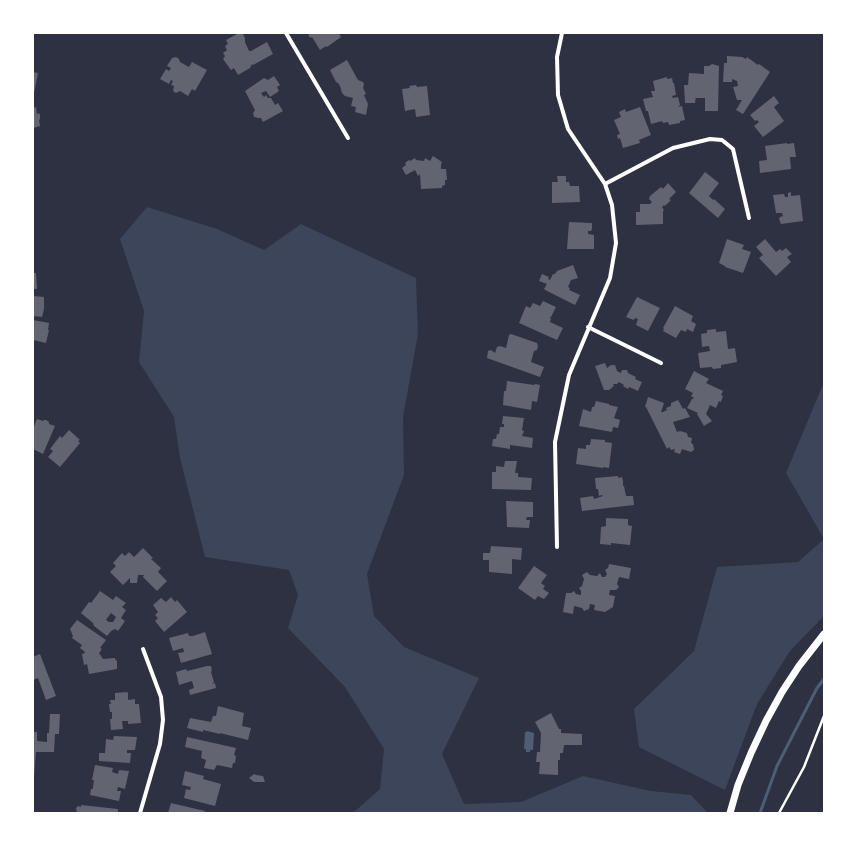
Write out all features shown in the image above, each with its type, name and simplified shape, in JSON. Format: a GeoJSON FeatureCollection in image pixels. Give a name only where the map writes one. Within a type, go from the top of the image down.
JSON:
{"type":"FeatureCollection","features":[{"type":"Feature","properties":{"kind":"main road"},"geometry":{"type":"LineString","coordinates":[[730,813],[743,772],[766,720],[782,692],[824,634]]}},
{"type":"Feature","properties":{"kind":"street"},"geometry":{"type":"LineString","coordinates":[[286,33],[348,138]]}},
{"type":"Feature","properties":{"kind":"street"},"geometry":{"type":"LineString","coordinates":[[557,547],[555,442],[569,375],[610,278],[616,243],[612,205],[606,184],[568,129],[558,95],[556,57],[562,33]]}},
{"type":"Feature","properties":{"kind":"street"},"geometry":{"type":"LineString","coordinates":[[606,184],[673,148],[710,139],[722,140],[733,149],[749,218]]}},
{"type":"Feature","properties":{"kind":"street"},"geometry":{"type":"LineString","coordinates":[[588,327],[661,363]]}},
{"type":"Feature","properties":{"kind":"street"},"geometry":{"type":"LineString","coordinates":[[140,813],[160,744],[163,720],[161,697],[144,649]]}},
{"type":"Feature","properties":{"kind":"lane"},"geometry":{"type":"LineString","coordinates":[[779,813],[804,767],[824,716]]}},
{"type":"Feature","properties":{"kind":"shaded area"},"geometry":{"type":"Polygon","coordinates":[[[147,207],[217,229],[264,250],[301,224],[416,278],[418,334],[403,417],[404,475],[367,574],[374,616],[404,647],[479,678],[442,754],[464,804],[521,802],[583,776],[651,791],[691,795],[708,813],[353,813],[380,789],[384,749],[345,687],[288,628],[298,595],[289,570],[205,557],[180,458],[174,417],[139,362],[144,311],[120,239],[147,207]]]}},
{"type":"Feature","properties":{"kind":"shaded area"},"geometry":{"type":"Polygon","coordinates":[[[824,382],[824,539],[786,473],[824,382]]]}},
{"type":"Feature","properties":{"kind":"shaded area"},"geometry":{"type":"Polygon","coordinates":[[[824,539],[824,616],[790,651],[757,704],[725,790],[639,747],[634,709],[694,651],[717,567],[798,562],[824,539]]]}},
{"type":"Feature","properties":{"kind":"shaded area"},"geometry":{"type":"Polygon","coordinates":[[[527,731],[534,733],[533,750],[530,750],[530,752],[526,752],[526,749],[524,749],[525,732],[527,731]]]}},
{"type":"Feature","properties":{"kind":"building"},"geometry":{"type":"Polygon","coordinates":[[[239,33],[243,34],[249,51],[267,42],[273,54],[253,65],[252,64],[250,68],[238,75],[234,68],[231,70],[223,59],[225,56],[223,53],[227,50],[225,46],[228,44],[226,40],[239,33]]]}},
{"type":"Feature","properties":{"kind":"building"},"geometry":{"type":"Polygon","coordinates":[[[308,33],[339,33],[341,37],[320,50],[312,37],[310,38],[308,33]]]}},
{"type":"Feature","properties":{"kind":"building"},"geometry":{"type":"Polygon","coordinates":[[[727,56],[742,57],[746,59],[747,57],[770,72],[743,114],[736,110],[742,100],[737,100],[733,87],[738,86],[737,81],[732,79],[732,82],[723,82],[724,63],[727,63],[727,56]]]}},
{"type":"Feature","properties":{"kind":"building"},"geometry":{"type":"Polygon","coordinates":[[[176,57],[180,62],[189,67],[192,62],[207,70],[195,91],[192,89],[188,96],[180,91],[176,93],[173,91],[174,86],[171,85],[173,81],[171,80],[169,84],[160,79],[166,69],[169,71],[171,68],[167,66],[172,58],[176,57]]]}},
{"type":"Feature","properties":{"kind":"building"},"geometry":{"type":"Polygon","coordinates":[[[347,60],[358,80],[364,84],[363,88],[366,94],[364,95],[368,104],[366,115],[355,112],[356,107],[351,106],[353,98],[345,96],[342,93],[340,86],[336,82],[330,70],[347,60]]]}},
{"type":"Feature","properties":{"kind":"building"},"geometry":{"type":"Polygon","coordinates":[[[712,64],[719,66],[718,111],[705,111],[705,98],[696,98],[696,96],[695,103],[685,103],[684,85],[688,85],[689,73],[704,74],[704,66],[709,66],[712,64]]]}},
{"type":"Feature","properties":{"kind":"building"},"geometry":{"type":"Polygon","coordinates":[[[33,72],[38,73],[34,93],[33,93],[33,72]]]}},
{"type":"Feature","properties":{"kind":"building"},"geometry":{"type":"Polygon","coordinates":[[[274,76],[280,85],[277,87],[279,91],[270,97],[266,91],[261,93],[264,97],[266,95],[268,98],[271,98],[275,105],[278,103],[283,111],[263,122],[261,118],[254,117],[253,113],[255,110],[245,91],[264,78],[268,80],[274,76]]]}},
{"type":"Feature","properties":{"kind":"building"},"geometry":{"type":"Polygon","coordinates":[[[667,77],[667,79],[672,78],[676,95],[672,96],[673,98],[678,97],[680,105],[678,107],[682,106],[685,120],[680,121],[680,123],[669,125],[668,122],[663,123],[662,121],[651,124],[643,99],[653,97],[651,91],[655,91],[653,81],[667,77]]]}},
{"type":"Feature","properties":{"kind":"building"},"geometry":{"type":"Polygon","coordinates":[[[416,85],[417,87],[427,86],[430,115],[416,117],[415,109],[405,111],[402,89],[410,88],[409,86],[416,85]]]}},
{"type":"Feature","properties":{"kind":"building"},"geometry":{"type":"Polygon","coordinates":[[[774,96],[779,103],[774,107],[784,121],[763,137],[754,126],[759,122],[757,120],[755,121],[750,115],[774,96]]]}},
{"type":"Feature","properties":{"kind":"building"},"geometry":{"type":"Polygon","coordinates":[[[36,107],[37,114],[39,113],[40,115],[40,126],[33,128],[33,108],[36,107]]]}},
{"type":"Feature","properties":{"kind":"building"},"geometry":{"type":"Polygon","coordinates":[[[640,107],[651,135],[639,140],[640,143],[623,148],[620,138],[618,139],[617,135],[620,134],[614,120],[621,117],[619,112],[625,109],[626,112],[640,107]]]}},
{"type":"Feature","properties":{"kind":"building"},"geometry":{"type":"Polygon","coordinates":[[[794,143],[796,157],[790,157],[791,169],[760,173],[759,161],[767,160],[765,146],[794,143]]]}},
{"type":"Feature","properties":{"kind":"building"},"geometry":{"type":"Polygon","coordinates":[[[433,156],[442,162],[441,169],[446,169],[447,180],[445,180],[445,185],[442,186],[442,188],[421,189],[420,174],[418,176],[415,170],[406,175],[402,168],[409,160],[410,161],[415,158],[416,160],[424,161],[425,158],[430,161],[433,156]]]}},
{"type":"Feature","properties":{"kind":"building"},"geometry":{"type":"Polygon","coordinates":[[[705,172],[719,183],[709,196],[725,209],[718,218],[689,193],[705,172]]]}},
{"type":"Feature","properties":{"kind":"building"},"geometry":{"type":"Polygon","coordinates":[[[557,176],[566,176],[566,182],[569,182],[570,186],[579,186],[580,202],[552,203],[552,182],[558,182],[557,176]]]}},
{"type":"Feature","properties":{"kind":"building"},"geometry":{"type":"Polygon","coordinates":[[[668,183],[676,192],[669,199],[671,200],[662,207],[664,210],[663,224],[636,225],[636,212],[640,212],[640,204],[650,204],[652,202],[649,199],[650,196],[661,187],[663,189],[668,183]]]}},
{"type":"Feature","properties":{"kind":"building"},"geometry":{"type":"Polygon","coordinates":[[[791,192],[791,196],[800,195],[803,221],[781,224],[779,219],[783,216],[782,213],[776,213],[773,195],[784,194],[785,197],[788,197],[788,193],[791,192]]]}},
{"type":"Feature","properties":{"kind":"building"},"geometry":{"type":"Polygon","coordinates":[[[569,222],[592,223],[592,229],[591,231],[588,231],[588,234],[594,235],[594,249],[567,249],[569,222]]]}},
{"type":"Feature","properties":{"kind":"building"},"geometry":{"type":"Polygon","coordinates":[[[727,239],[744,245],[742,249],[751,252],[743,273],[725,267],[719,263],[727,239]]]}},
{"type":"Feature","properties":{"kind":"building"},"geometry":{"type":"Polygon","coordinates":[[[765,239],[776,252],[780,249],[782,251],[786,248],[792,254],[787,257],[791,262],[776,276],[759,258],[763,255],[756,247],[765,239]]]}},
{"type":"Feature","properties":{"kind":"building"},"geometry":{"type":"Polygon","coordinates":[[[573,265],[578,278],[571,280],[568,287],[570,288],[569,290],[580,295],[575,305],[544,289],[547,284],[539,281],[542,274],[549,277],[548,279],[550,280],[553,274],[557,271],[573,265]]]}},
{"type":"Feature","properties":{"kind":"building"},"geometry":{"type":"Polygon","coordinates":[[[33,273],[36,273],[37,289],[33,289],[33,273]]]}},
{"type":"Feature","properties":{"kind":"building"},"geometry":{"type":"Polygon","coordinates":[[[33,296],[44,297],[42,317],[33,316],[33,296]]]}},
{"type":"Feature","properties":{"kind":"building"},"geometry":{"type":"Polygon","coordinates":[[[637,297],[660,308],[648,331],[636,325],[638,319],[635,318],[634,320],[626,317],[637,297]]]}},
{"type":"Feature","properties":{"kind":"building"},"geometry":{"type":"Polygon","coordinates":[[[543,301],[556,307],[551,317],[549,317],[551,318],[550,322],[563,328],[557,340],[519,323],[526,306],[530,308],[533,303],[540,306],[543,301]]]}},
{"type":"Feature","properties":{"kind":"building"},"geometry":{"type":"Polygon","coordinates":[[[675,306],[693,316],[691,321],[696,324],[693,332],[687,329],[686,332],[681,330],[676,338],[663,331],[663,328],[675,306]]]}},
{"type":"Feature","properties":{"kind":"building"},"geometry":{"type":"Polygon","coordinates":[[[33,320],[49,323],[46,343],[33,340],[33,320]]]}},
{"type":"Feature","properties":{"kind":"building"},"geometry":{"type":"Polygon","coordinates":[[[716,329],[716,332],[726,331],[728,349],[735,348],[737,362],[721,365],[721,368],[700,368],[698,353],[710,351],[709,346],[702,347],[701,334],[707,333],[707,330],[716,329]]]}},
{"type":"Feature","properties":{"kind":"building"},"geometry":{"type":"Polygon","coordinates":[[[511,334],[537,343],[537,350],[534,351],[531,362],[544,367],[540,377],[487,358],[488,351],[491,350],[495,353],[497,347],[500,346],[506,348],[509,335],[511,334]]]}},
{"type":"Feature","properties":{"kind":"building"},"geometry":{"type":"Polygon","coordinates":[[[605,363],[607,368],[611,365],[615,365],[617,371],[621,373],[622,370],[627,370],[628,373],[636,377],[635,379],[642,382],[638,391],[629,387],[628,389],[619,382],[617,384],[613,384],[614,386],[609,390],[604,390],[595,366],[605,363]]]}},
{"type":"Feature","properties":{"kind":"building"},"geometry":{"type":"Polygon","coordinates":[[[694,371],[709,379],[706,383],[723,391],[721,395],[723,396],[721,402],[719,401],[716,408],[710,405],[706,414],[712,421],[704,426],[697,414],[698,413],[687,408],[694,398],[691,396],[693,393],[685,389],[694,371]]]}},
{"type":"Feature","properties":{"kind":"building"},"geometry":{"type":"Polygon","coordinates":[[[507,381],[540,385],[537,402],[532,401],[531,410],[503,405],[504,391],[506,391],[507,381]]]}},
{"type":"Feature","properties":{"kind":"building"},"geometry":{"type":"Polygon","coordinates":[[[648,397],[664,403],[661,412],[667,410],[666,408],[671,406],[671,403],[678,400],[683,409],[685,408],[690,417],[673,422],[677,432],[680,431],[687,433],[688,437],[692,438],[691,443],[693,444],[694,450],[691,452],[682,449],[680,454],[674,452],[675,449],[671,450],[669,447],[667,449],[645,407],[648,397]]]}},
{"type":"Feature","properties":{"kind":"building"},"geometry":{"type":"Polygon","coordinates":[[[596,401],[618,407],[614,418],[620,420],[618,428],[613,427],[612,432],[579,426],[583,409],[591,412],[596,401]]]}},
{"type":"Feature","properties":{"kind":"building"},"geometry":{"type":"Polygon","coordinates":[[[503,416],[524,418],[522,430],[524,431],[522,436],[533,438],[532,448],[510,445],[510,449],[492,446],[493,439],[496,439],[497,434],[499,434],[500,427],[504,427],[504,424],[502,424],[503,416]]]}},
{"type":"Feature","properties":{"kind":"building"},"geometry":{"type":"Polygon","coordinates":[[[37,419],[43,421],[46,420],[49,424],[55,426],[43,454],[33,449],[33,429],[37,419]]]}},
{"type":"Feature","properties":{"kind":"building"},"geometry":{"type":"Polygon","coordinates":[[[69,430],[80,440],[78,441],[80,443],[60,467],[48,457],[53,451],[50,449],[60,436],[62,438],[69,430]]]}},
{"type":"Feature","properties":{"kind":"building"},"geometry":{"type":"Polygon","coordinates":[[[591,439],[605,440],[605,442],[612,443],[609,468],[576,464],[578,448],[586,449],[586,445],[590,445],[591,439]]]}},
{"type":"Feature","properties":{"kind":"building"},"geometry":{"type":"Polygon","coordinates":[[[505,461],[517,461],[515,473],[518,473],[518,477],[532,478],[531,490],[492,489],[492,472],[496,472],[496,466],[504,467],[505,461]]]}},
{"type":"Feature","properties":{"kind":"building"},"geometry":{"type":"Polygon","coordinates":[[[618,476],[618,478],[622,477],[626,496],[633,496],[634,505],[582,511],[580,498],[593,496],[594,499],[603,496],[599,496],[598,489],[596,489],[595,478],[618,476]]]}},
{"type":"Feature","properties":{"kind":"building"},"geometry":{"type":"Polygon","coordinates":[[[506,501],[533,502],[533,517],[527,517],[526,520],[530,520],[529,528],[507,527],[506,501]]]}},
{"type":"Feature","properties":{"kind":"building"},"geometry":{"type":"Polygon","coordinates":[[[606,518],[628,519],[628,525],[632,526],[630,545],[611,543],[611,545],[600,544],[601,527],[606,526],[606,518]]]}},
{"type":"Feature","properties":{"kind":"building"},"geometry":{"type":"Polygon","coordinates":[[[491,546],[522,548],[521,560],[512,559],[512,574],[489,572],[489,560],[483,560],[483,553],[490,553],[491,546]]]}},
{"type":"Feature","properties":{"kind":"building"},"geometry":{"type":"Polygon","coordinates":[[[143,548],[153,558],[151,559],[161,568],[158,572],[167,581],[157,591],[143,577],[144,575],[138,575],[137,583],[130,583],[130,578],[123,585],[110,572],[116,566],[113,563],[122,553],[125,556],[129,552],[134,557],[143,548]]]}},
{"type":"Feature","properties":{"kind":"building"},"geometry":{"type":"Polygon","coordinates":[[[609,564],[631,568],[629,579],[619,577],[617,584],[619,587],[616,590],[610,590],[609,595],[615,596],[613,607],[605,612],[594,610],[595,605],[590,604],[589,609],[584,611],[582,608],[574,606],[573,614],[563,612],[566,593],[571,593],[574,591],[576,594],[581,595],[579,588],[582,586],[584,579],[582,575],[587,572],[590,575],[597,576],[600,573],[602,577],[605,577],[607,574],[605,570],[608,568],[609,564]]]}},
{"type":"Feature","properties":{"kind":"building"},"geometry":{"type":"Polygon","coordinates":[[[534,566],[547,575],[541,583],[545,586],[543,589],[549,593],[544,599],[538,596],[535,600],[518,588],[534,566]]]}},
{"type":"Feature","properties":{"kind":"building"},"geometry":{"type":"Polygon","coordinates":[[[100,591],[113,600],[116,596],[126,603],[122,607],[126,610],[121,618],[125,621],[118,631],[115,629],[107,636],[81,613],[89,602],[91,603],[100,591]],[[111,613],[106,620],[113,622],[116,617],[111,613]]]}},
{"type":"Feature","properties":{"kind":"building"},"geometry":{"type":"Polygon","coordinates":[[[171,597],[175,602],[177,600],[187,612],[164,632],[155,621],[158,618],[155,615],[158,612],[153,605],[161,598],[166,602],[171,597]]]}},
{"type":"Feature","properties":{"kind":"building"},"geometry":{"type":"Polygon","coordinates":[[[77,620],[106,640],[100,648],[102,649],[99,653],[103,659],[115,658],[116,661],[117,660],[117,669],[89,674],[87,664],[84,665],[82,654],[85,652],[80,648],[82,645],[72,638],[73,636],[70,629],[77,620]]]}},
{"type":"Feature","properties":{"kind":"building"},"geometry":{"type":"Polygon","coordinates":[[[205,632],[212,654],[181,663],[178,653],[184,652],[183,648],[173,651],[169,638],[188,633],[189,636],[193,636],[205,632]]]}},
{"type":"Feature","properties":{"kind":"building"},"geometry":{"type":"Polygon","coordinates":[[[40,654],[56,696],[46,700],[38,678],[33,680],[33,657],[40,654]]]}},
{"type":"Feature","properties":{"kind":"building"},"geometry":{"type":"Polygon","coordinates":[[[211,666],[212,671],[209,673],[211,672],[214,682],[212,684],[215,683],[216,688],[190,695],[189,690],[194,688],[192,681],[179,685],[176,672],[211,666]]]}},
{"type":"Feature","properties":{"kind":"building"},"geometry":{"type":"Polygon","coordinates":[[[127,692],[128,700],[135,699],[135,704],[139,704],[141,723],[128,724],[128,721],[122,721],[123,729],[111,730],[110,719],[112,719],[112,712],[110,712],[110,700],[115,700],[115,693],[127,692]]]}},
{"type":"Feature","properties":{"kind":"building"},"geometry":{"type":"Polygon","coordinates":[[[218,706],[244,713],[242,726],[251,728],[248,740],[220,733],[203,730],[203,732],[187,728],[190,718],[211,722],[213,716],[216,716],[218,706]]]}},
{"type":"Feature","properties":{"kind":"building"},"geometry":{"type":"Polygon","coordinates":[[[551,713],[559,729],[561,729],[561,733],[582,734],[582,745],[564,745],[563,753],[560,753],[560,760],[558,760],[558,775],[539,774],[540,762],[536,762],[537,752],[540,752],[541,733],[535,722],[551,713]]]}},
{"type":"Feature","properties":{"kind":"building"},"geometry":{"type":"Polygon","coordinates":[[[50,714],[60,714],[59,734],[55,734],[54,752],[36,752],[33,778],[33,732],[37,732],[37,741],[47,742],[50,714]]]}},
{"type":"Feature","properties":{"kind":"building"},"geometry":{"type":"Polygon","coordinates":[[[114,736],[137,737],[135,750],[127,750],[127,753],[131,753],[130,763],[99,761],[99,753],[105,753],[106,739],[113,740],[114,736]]]}},
{"type":"Feature","properties":{"kind":"building"},"geometry":{"type":"Polygon","coordinates":[[[187,737],[236,748],[234,755],[236,756],[235,763],[233,763],[232,768],[217,765],[214,770],[204,768],[206,760],[201,758],[202,751],[185,747],[187,737]]]}},
{"type":"Feature","properties":{"kind":"building"},"geometry":{"type":"Polygon","coordinates":[[[95,765],[113,768],[112,772],[118,774],[119,770],[129,771],[125,789],[118,787],[117,791],[121,791],[119,801],[90,795],[91,789],[93,789],[94,780],[92,780],[95,765]]]}},
{"type":"Feature","properties":{"kind":"building"},"geometry":{"type":"Polygon","coordinates":[[[185,771],[204,776],[203,779],[221,784],[215,806],[184,798],[186,789],[190,790],[191,787],[182,785],[185,771]]]}},
{"type":"Feature","properties":{"kind":"building"},"geometry":{"type":"Polygon","coordinates":[[[254,774],[263,776],[265,782],[254,782],[249,778],[254,774]]]}},
{"type":"Feature","properties":{"kind":"building"},"geometry":{"type":"Polygon","coordinates":[[[171,803],[205,811],[204,813],[168,813],[171,803]]]}},
{"type":"Feature","properties":{"kind":"building"},"geometry":{"type":"Polygon","coordinates":[[[81,805],[118,809],[118,813],[77,813],[76,808],[78,806],[81,807],[81,805]]]}},
{"type":"Feature","properties":{"kind":"waterway"},"geometry":{"type":"LineString","coordinates":[[760,813],[777,766],[817,688],[824,679]]}}]}
